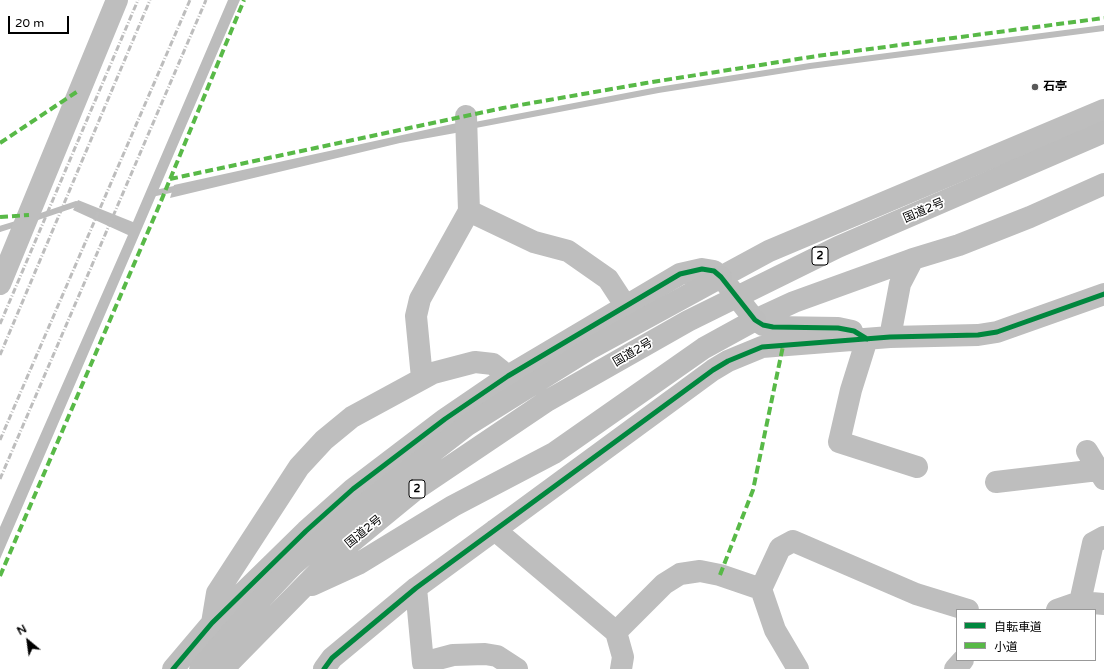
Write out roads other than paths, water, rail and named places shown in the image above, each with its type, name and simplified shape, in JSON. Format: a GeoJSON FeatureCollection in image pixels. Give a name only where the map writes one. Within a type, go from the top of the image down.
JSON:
{"type":"FeatureCollection","features":[{"type":"Feature","properties":{"kind":"highway","name":"国道2号"},"geometry":{"type":"LineString","coordinates":[[223,669],[332,558],[415,490],[547,401],[688,321],[838,247],[1104,132]]}},
{"type":"Feature","properties":{"kind":"highway"},"geometry":{"type":"LineString","coordinates":[[200,669],[259,600],[293,565],[344,521],[466,426],[591,348],[721,277]]}},
{"type":"Feature","properties":{"kind":"highway"},"geometry":{"type":"LineString","coordinates":[[298,591],[358,564],[453,506],[554,453],[704,348],[755,320]]}},
{"type":"Feature","properties":{"kind":"street"},"geometry":{"type":"LineString","coordinates":[[0,284],[117,0]]}},
{"type":"Feature","properties":{"kind":"street"},"geometry":{"type":"LineString","coordinates":[[721,277],[769,251],[1104,110]]}},
{"type":"Feature","properties":{"kind":"street"},"geometry":{"type":"LineString","coordinates":[[422,378],[416,316],[420,299],[469,211],[466,123]]}},
{"type":"Feature","properties":{"kind":"street"},"geometry":{"type":"LineString","coordinates":[[755,320],[794,302],[980,237],[1104,184]]}},
{"type":"Feature","properties":{"kind":"street"},"geometry":{"type":"LineString","coordinates":[[469,211],[534,242],[568,251],[608,279],[625,305]]}},
{"type":"Feature","properties":{"kind":"street"},"geometry":{"type":"LineString","coordinates":[[890,337],[900,284],[913,260]]}},
{"type":"Feature","properties":{"kind":"street"},"geometry":{"type":"LineString","coordinates":[[178,667],[212,623],[306,530],[353,489],[446,419],[508,376],[625,305],[680,274],[702,269],[714,271],[721,277],[755,320],[763,325],[773,327],[838,328],[854,331],[867,339]]}},
{"type":"Feature","properties":{"kind":"street"},"geometry":{"type":"LineString","coordinates":[[324,669],[332,658],[416,588],[712,370],[728,361],[762,347],[890,337],[936,338],[997,332],[1104,294]]}},
{"type":"Feature","properties":{"kind":"street"},"geometry":{"type":"LineString","coordinates":[[867,339],[839,442],[917,467]]}},
{"type":"Feature","properties":{"kind":"street"},"geometry":{"type":"LineString","coordinates":[[212,623],[217,593],[299,467],[324,440],[352,417],[433,373],[475,362],[493,364],[508,376]]}},
{"type":"Feature","properties":{"kind":"street"},"geometry":{"type":"LineString","coordinates":[[996,482],[1101,475],[1087,451]]}},
{"type":"Feature","properties":{"kind":"street"},"geometry":{"type":"LineString","coordinates":[[495,530],[616,632],[623,657],[620,669]]}},
{"type":"Feature","properties":{"kind":"street"},"geometry":{"type":"LineString","coordinates":[[1080,602],[1093,543],[1104,537]]}},
{"type":"Feature","properties":{"kind":"street"},"geometry":{"type":"LineString","coordinates":[[798,669],[774,630],[760,588],[780,548],[793,542],[916,594],[965,609]]}},
{"type":"Feature","properties":{"kind":"street"},"geometry":{"type":"LineString","coordinates":[[616,632],[664,584],[680,574],[700,571],[720,575],[760,588]]}},
{"type":"Feature","properties":{"kind":"street"},"geometry":{"type":"LineString","coordinates":[[416,588],[423,663],[453,655],[485,654],[497,656],[517,669]]}},
{"type":"Feature","properties":{"kind":"street"},"geometry":{"type":"LineString","coordinates":[[1060,609],[1080,602],[1104,604]]}},
{"type":"Feature","properties":{"kind":"street"},"geometry":{"type":"LineString","coordinates":[[955,669],[962,661]]}},
{"type":"Feature","properties":{"kind":"waterway"},"geometry":{"type":"LineString","coordinates":[[470,126],[658,90],[810,66],[1104,28]]}},
{"type":"Feature","properties":{"kind":"waterway"},"geometry":{"type":"LineString","coordinates":[[151,194],[179,188]]}},
{"type":"Feature","properties":{"kind":"waterway"},"geometry":{"type":"LineString","coordinates":[[32,219],[76,204],[82,207]]}},
{"type":"Feature","properties":{"kind":"waterway"},"geometry":{"type":"LineString","coordinates":[[0,229],[19,223]]}},
{"type":"Feature","properties":{"kind":"railway"},"geometry":{"type":"LineString","coordinates":[[0,324],[138,0]]}},
{"type":"Feature","properties":{"kind":"railway"},"geometry":{"type":"LineString","coordinates":[[0,355],[150,0]]}},
{"type":"Feature","properties":{"kind":"railway"},"geometry":{"type":"LineString","coordinates":[[0,440],[190,0]]}},
{"type":"Feature","properties":{"kind":"railway"},"geometry":{"type":"LineString","coordinates":[[0,479],[206,0]]}},
{"type":"Feature","properties":{"kind":"place","name":"石亭"},"geometry":{"type":"Point","coordinates":[1035,87]}}]}
